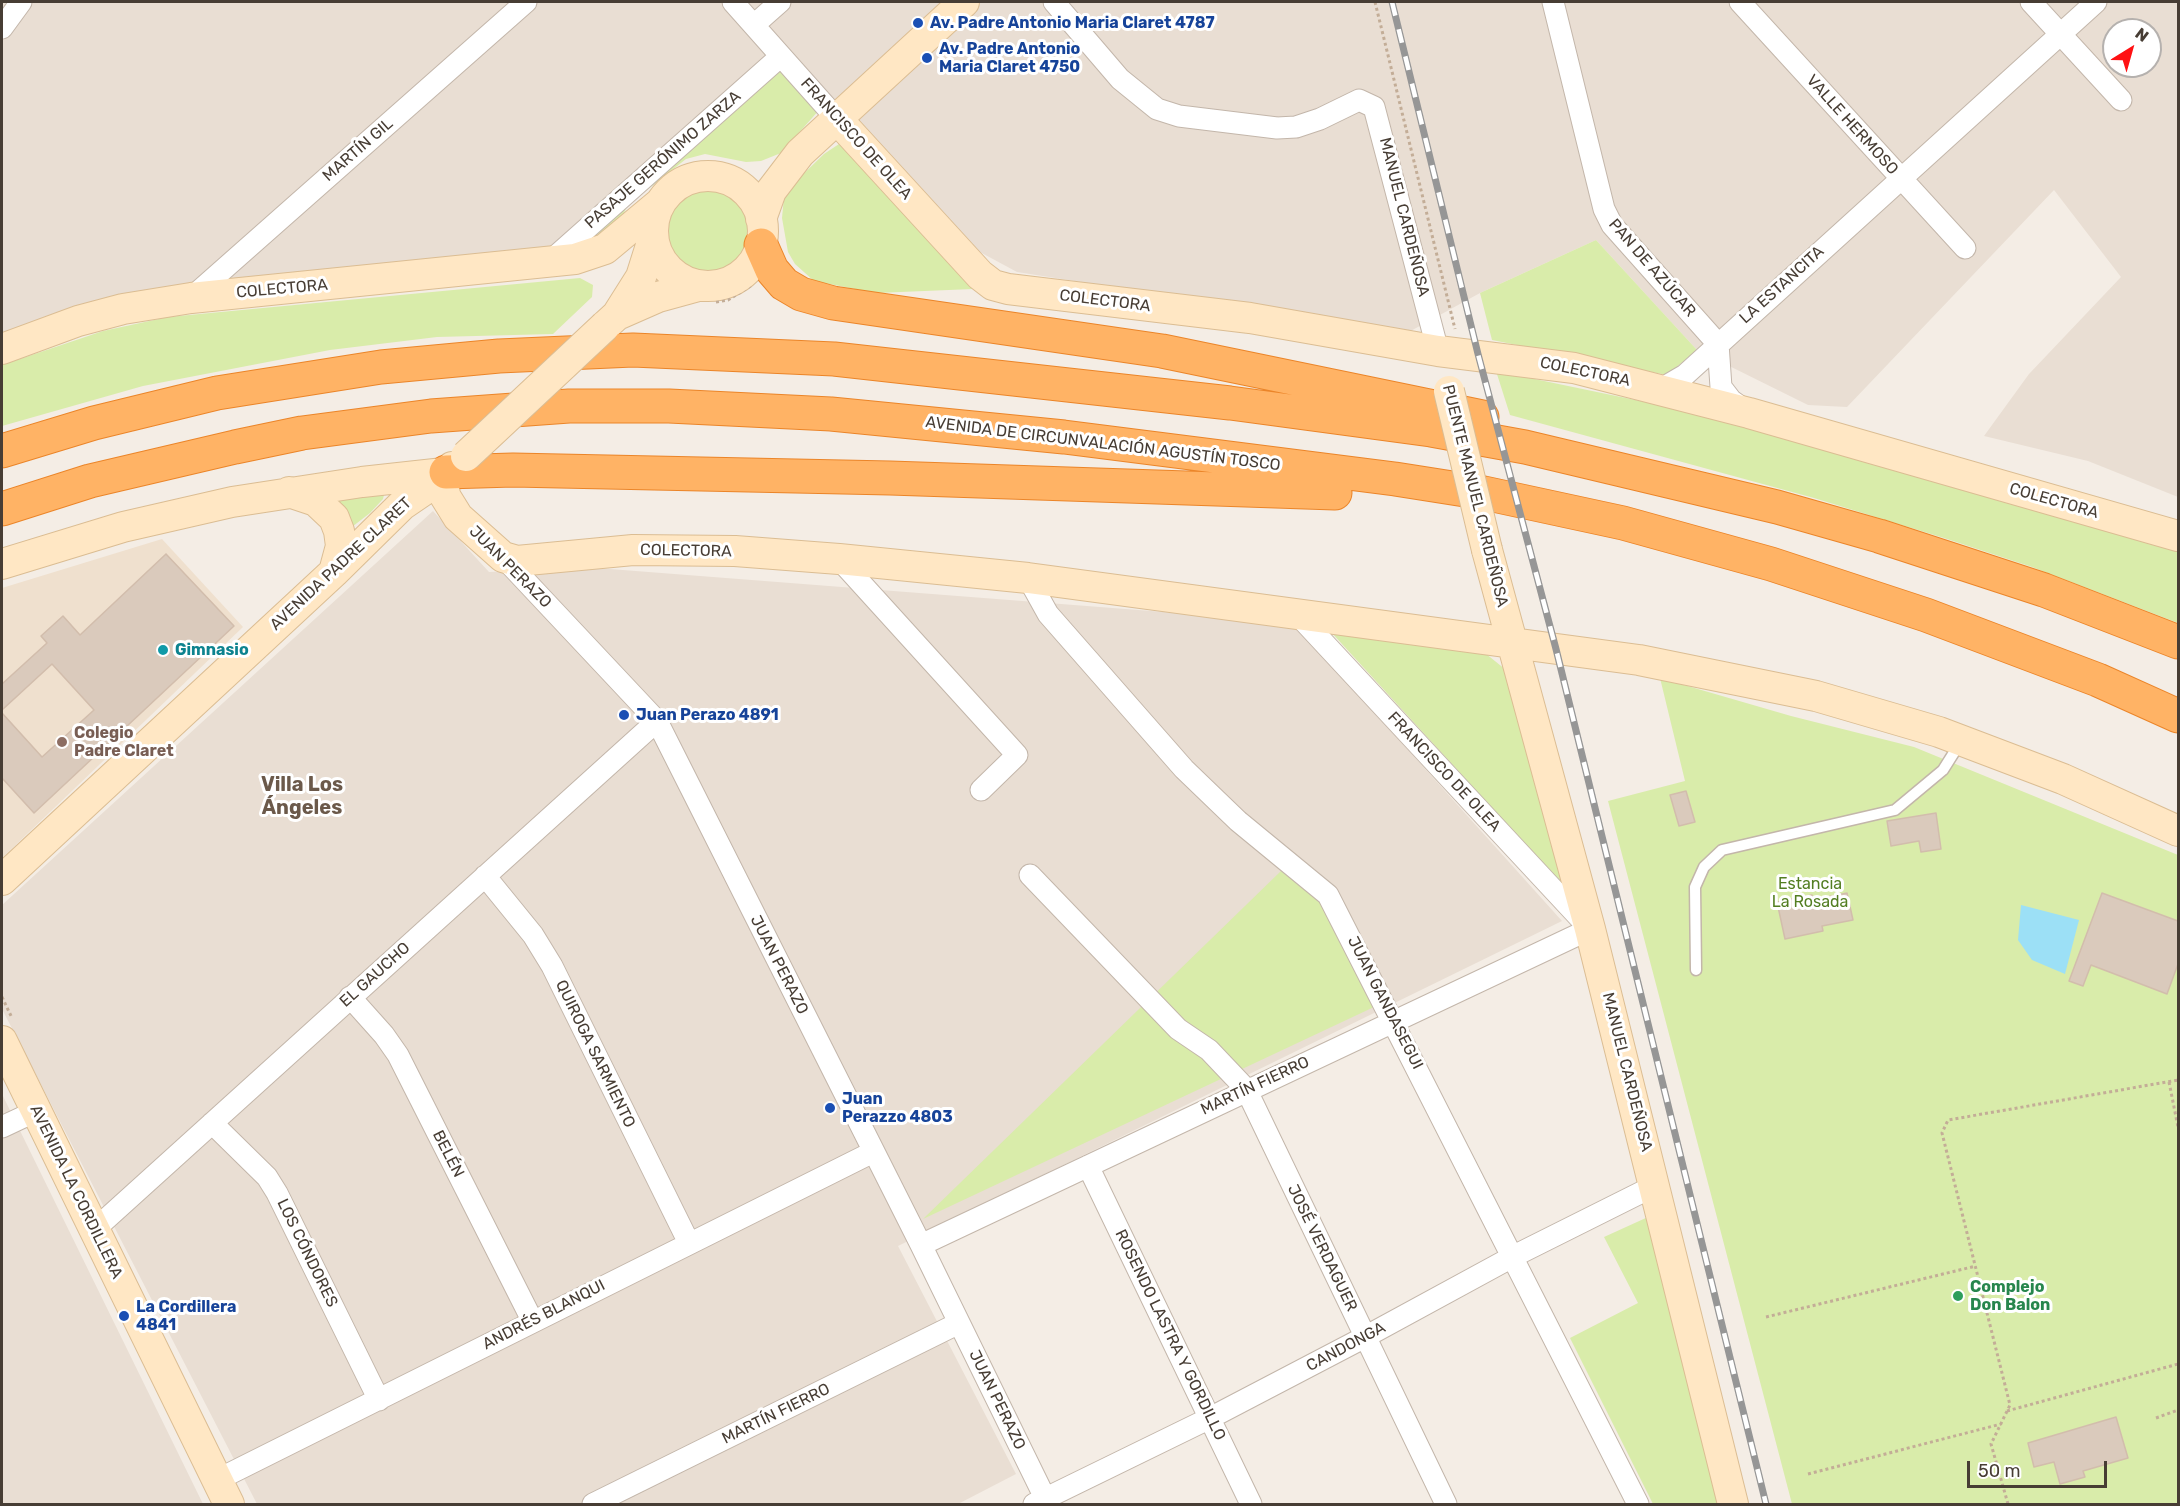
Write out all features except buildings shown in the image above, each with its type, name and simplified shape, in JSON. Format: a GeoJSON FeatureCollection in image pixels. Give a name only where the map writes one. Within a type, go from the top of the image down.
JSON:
{"type":"FeatureCollection","features":[{"type":"Feature","properties":{"kind":"highway"},"geometry":{"type":"LineString","coordinates":[[761,232],[777,277],[792,290],[814,298],[1244,366],[1569,436],[1676,481]]}},
{"type":"Feature","properties":{"kind":"highway"},"geometry":{"type":"LineString","coordinates":[[2,451],[94,423],[194,399],[322,375],[499,356],[633,350],[834,359],[1230,403],[1473,437],[1676,481],[1777,507],[1948,558],[2101,611],[2178,642]]}},
{"type":"Feature","properties":{"kind":"highway","name":"AVENIDA DE CIRCUNVALACIÓN AGUSTÍN TOSCO"},"geometry":{"type":"LineString","coordinates":[[2,509],[156,464],[302,433],[390,421],[569,406],[669,406],[831,414],[1395,479],[1484,493],[1690,541],[1853,589],[2098,680],[2178,716]]}},
{"type":"Feature","properties":{"kind":"highway"},"geometry":{"type":"LineString","coordinates":[[473,462],[1314,491],[1401,501],[1584,535],[1690,541]]}},
{"type":"Feature","properties":{"kind":"main road"},"geometry":{"type":"LineString","coordinates":[[800,153],[769,166],[725,179],[701,176],[689,179],[667,193],[654,216],[653,239],[656,252],[669,271],[688,283],[698,286],[725,284],[737,278],[753,263],[771,191],[800,153],[964,2]]}},
{"type":"Feature","properties":{"kind":"main road","name":"FRANCISCO DE OLEA"},"geometry":{"type":"LineString","coordinates":[[837,118],[980,275]]}},
{"type":"Feature","properties":{"kind":"main road"},"geometry":{"type":"LineString","coordinates":[[725,179],[745,191],[752,199],[761,232]]}},
{"type":"Feature","properties":{"kind":"main road","name":"COLECTORA"},"geometry":{"type":"LineString","coordinates":[[2,349],[78,321],[123,309],[191,298],[546,264],[598,253],[622,237],[659,204]]}},
{"type":"Feature","properties":{"kind":"main road","name":"AVENIDA PADRE CLARET"},"geometry":{"type":"LineString","coordinates":[[6,873],[334,572],[402,505],[473,462],[611,320],[641,277],[653,239]]}},
{"type":"Feature","properties":{"kind":"main road","name":"COLECTORA"},"geometry":{"type":"LineString","coordinates":[[980,275],[993,285],[1008,290],[1250,318],[1449,352],[1574,368],[1749,412],[2178,536]]}},
{"type":"Feature","properties":{"kind":"main road","name":"AVENIDA PADRE CLARET"},"geometry":{"type":"LineString","coordinates":[[611,320],[670,291],[698,286]]}},
{"type":"Feature","properties":{"kind":"main road","name":"PUENTE MANUEL CARDEÑOSA"},"geometry":{"type":"LineString","coordinates":[[1449,352],[1449,391],[1511,642]]}},
{"type":"Feature","properties":{"kind":"main road"},"geometry":{"type":"LineString","coordinates":[[2,564],[123,527],[289,492],[473,462]]}},
{"type":"Feature","properties":{"kind":"main road","name":"JUAN PERAZO"},"geometry":{"type":"LineString","coordinates":[[473,462],[442,488],[450,508],[504,557]]}},
{"type":"Feature","properties":{"kind":"main road"},"geometry":{"type":"LineString","coordinates":[[289,492],[316,501],[334,518],[341,546],[334,572]]}},
{"type":"Feature","properties":{"kind":"main road","name":"COLECTORA"},"geometry":{"type":"LineString","coordinates":[[504,557],[531,561],[623,550],[735,551],[1028,578],[1511,642],[1712,673],[1816,696],[1962,740]]}},
{"type":"Feature","properties":{"kind":"main road","name":"MANUEL CARDEÑOSA"},"geometry":{"type":"LineString","coordinates":[[1511,642],[1590,929],[1656,1185],[1734,1504]]}},
{"type":"Feature","properties":{"kind":"main road"},"geometry":{"type":"LineString","coordinates":[[1962,740],[2063,779],[2178,831]]}},
{"type":"Feature","properties":{"kind":"main road","name":"AVENIDA LA CORDILLERA"},"geometry":{"type":"LineString","coordinates":[[2,1041],[223,1492]]}},
{"type":"Feature","properties":{"kind":"street"},"geometry":{"type":"LineString","coordinates":[[2,28],[21,2]]}},
{"type":"Feature","properties":{"kind":"street","name":"MARTÍN GIL"},"geometry":{"type":"LineString","coordinates":[[191,298],[526,2]]}},
{"type":"Feature","properties":{"kind":"street","name":"FRANCISCO DE OLEA"},"geometry":{"type":"LineString","coordinates":[[733,2],[837,118]]}},
{"type":"Feature","properties":{"kind":"street"},"geometry":{"type":"LineString","coordinates":[[754,25],[780,2]]}},
{"type":"Feature","properties":{"kind":"street","name":"MANUEL CARDEÑOSA"},"geometry":{"type":"LineString","coordinates":[[1054,2],[1120,79],[1157,108],[1179,116],[1277,128],[1296,127],[1320,119],[1359,100],[1368,102],[1378,114],[1449,352]]}},
{"type":"Feature","properties":{"kind":"street","name":"VALLE HERMOSO"},"geometry":{"type":"LineString","coordinates":[[1740,2],[1965,248]]}},
{"type":"Feature","properties":{"kind":"street"},"geometry":{"type":"LineString","coordinates":[[2031,2],[2121,100]]}},
{"type":"Feature","properties":{"kind":"street","name":"LA ESTANCITA"},"geometry":{"type":"LineString","coordinates":[[1661,389],[1678,381],[1900,177],[2096,2]]}},
{"type":"Feature","properties":{"kind":"street","name":"PAN DE AZÚCAR"},"geometry":{"type":"LineString","coordinates":[[1556,3],[1604,209],[1612,225],[1718,344]]}},
{"type":"Feature","properties":{"kind":"street","name":"PASAJE GERÓNIMO ZARZA"},"geometry":{"type":"LineString","coordinates":[[546,264],[780,56]]}},
{"type":"Feature","properties":{"kind":"street"},"geometry":{"type":"LineString","coordinates":[[1718,344],[1721,387],[1731,400],[1749,412]]}},
{"type":"Feature","properties":{"kind":"street","name":"JUAN PERAZO"},"geometry":{"type":"LineString","coordinates":[[504,557],[657,721],[921,1245],[1043,1503]]}},
{"type":"Feature","properties":{"kind":"street"},"geometry":{"type":"LineString","coordinates":[[839,559],[1017,755],[981,790]]}},
{"type":"Feature","properties":{"kind":"street","name":"JUAN GANDASEGUI"},"geometry":{"type":"LineString","coordinates":[[1028,578],[1048,614],[1184,769],[1238,821],[1328,895],[1514,1256],[1638,1504]]}},
{"type":"Feature","properties":{"kind":"street","name":"FRANCISCO DE OLEA"},"geometry":{"type":"LineString","coordinates":[[1299,615],[1590,929]]}},
{"type":"Feature","properties":{"kind":"street","name":"EL GAUCHO"},"geometry":{"type":"LineString","coordinates":[[94,1230],[657,721]]}},
{"type":"Feature","properties":{"kind":"street","name":"JOSÉ VERDAGUER"},"geometry":{"type":"LineString","coordinates":[[1030,875],[1178,1029],[1209,1050],[1246,1089],[1446,1504]]}},
{"type":"Feature","properties":{"kind":"street","name":"QUIROGA SARMIENTO"},"geometry":{"type":"LineString","coordinates":[[486,876],[533,935],[552,966],[689,1243]]}},
{"type":"Feature","properties":{"kind":"street","name":"MARTÍN FIERRO"},"geometry":{"type":"LineString","coordinates":[[921,1245],[1246,1089],[1590,929]]}},
{"type":"Feature","properties":{"kind":"street","name":"BELÉN"},"geometry":{"type":"LineString","coordinates":[[350,997],[384,1035],[398,1055],[531,1320]]}},
{"type":"Feature","properties":{"kind":"street"},"geometry":{"type":"LineString","coordinates":[[2,1126],[36,1111]]}},
{"type":"Feature","properties":{"kind":"street","name":"LOS CÓNDORES"},"geometry":{"type":"LineString","coordinates":[[212,1123],[267,1177],[277,1192],[379,1400]]}},
{"type":"Feature","properties":{"kind":"street","name":"ANDRÉS BLANQUI"},"geometry":{"type":"LineString","coordinates":[[223,1492],[379,1400],[531,1320],[873,1152]]}},
{"type":"Feature","properties":{"kind":"street","name":"ROSENDO LASTRA Y GORDILLO"},"geometry":{"type":"LineString","coordinates":[[1088,1166],[1251,1504]]}},
{"type":"Feature","properties":{"kind":"street","name":"CANDONGA"},"geometry":{"type":"LineString","coordinates":[[1043,1503],[1365,1337],[1514,1256],[1656,1185]]}},
{"type":"Feature","properties":{"kind":"street","name":"MARTÍN FIERRO"},"geometry":{"type":"LineString","coordinates":[[593,1504],[959,1323]]}},
{"type":"Feature","properties":{"kind":"lane"},"geometry":{"type":"LineString","coordinates":[[1696,970],[1695,887],[1704,867],[1722,850],[1895,810],[1943,770],[1962,740]]}},
{"type":"Feature","properties":{"kind":"path"},"geometry":{"type":"LineString","coordinates":[[1375,2],[1449,352]]}},
{"type":"Feature","properties":{"kind":"path"},"geometry":{"type":"LineString","coordinates":[[2008,1504],[1991,1444],[2010,1405],[1942,1133],[1948,1120],[2178,1080]]}},
{"type":"Feature","properties":{"kind":"path"},"geometry":{"type":"LineString","coordinates":[[2169,1082],[2178,1127]]}},
{"type":"Feature","properties":{"kind":"path"},"geometry":{"type":"LineString","coordinates":[[1767,1317],[1976,1266]]}},
{"type":"Feature","properties":{"kind":"path"},"geometry":{"type":"LineString","coordinates":[[2007,1411],[2178,1364]]}},
{"type":"Feature","properties":{"kind":"path"},"geometry":{"type":"LineString","coordinates":[[2156,1418],[2178,1410]]}},
{"type":"Feature","properties":{"kind":"path"},"geometry":{"type":"LineString","coordinates":[[1808,1474],[2001,1424]]}},
{"type":"Feature","properties":{"kind":"shaded area"},"geometry":{"type":"Polygon","coordinates":[[[2,2],[2178,2],[2178,497],[2088,461],[1984,436],[2029,374],[2121,277],[2054,190],[1847,407],[1808,405],[1697,350],[1596,240],[1480,293],[1407,333],[1017,272],[978,251],[781,57],[546,264],[191,298],[2,349],[2,2]]]}},
{"type":"Feature","properties":{"kind":"shaded area"},"geometry":{"type":"Polygon","coordinates":[[[433,511],[489,572],[597,568],[1293,622],[1562,921],[898,1246],[1016,1474],[958,1504],[257,1504],[2,1009],[2,905],[433,511]]]}},
{"type":"Feature","properties":{"kind":"shaded area","name":"Colegio Padre Claret"},"geometry":{"type":"Polygon","coordinates":[[[162,539],[243,627],[2,858],[2,588],[162,539]]]}},
{"type":"Feature","properties":{"kind":"shaded area"},"geometry":{"type":"Polygon","coordinates":[[[2,1094],[203,1504],[2,1504],[2,1094]]]}},
{"type":"Feature","properties":{"kind":"green space"},"geometry":{"type":"Polygon","coordinates":[[[781,66],[820,109],[781,153],[761,161],[746,162],[705,154],[686,159],[628,205],[617,226],[582,244],[781,66]]]}},
{"type":"Feature","properties":{"kind":"green space"},"geometry":{"type":"Polygon","coordinates":[[[839,144],[973,289],[876,293],[814,281],[795,264],[788,252],[782,218],[784,197],[790,187],[824,154],[839,144]]]}},
{"type":"Feature","properties":{"kind":"green space"},"geometry":{"type":"Polygon","coordinates":[[[707,189],[723,192],[737,201],[746,215],[749,231],[746,247],[737,261],[723,270],[707,273],[691,270],[677,261],[668,247],[665,231],[668,215],[677,201],[691,192],[707,189]]]}},
{"type":"Feature","properties":{"kind":"green space"},"geometry":{"type":"Polygon","coordinates":[[[1596,240],[1697,350],[1667,375],[1492,340],[1480,293],[1596,240]]]}},
{"type":"Feature","properties":{"kind":"green space"},"geometry":{"type":"Polygon","coordinates":[[[580,278],[593,285],[592,297],[553,334],[437,337],[330,350],[143,386],[2,426],[2,365],[103,331],[168,317],[580,278]]]}},
{"type":"Feature","properties":{"kind":"green space"},"geometry":{"type":"Polygon","coordinates":[[[1496,371],[1722,418],[2178,548],[2178,623],[2032,567],[1944,538],[1814,498],[1510,415],[1496,371]]]}},
{"type":"Feature","properties":{"kind":"green space"},"geometry":{"type":"Polygon","coordinates":[[[380,493],[384,495],[383,499],[370,513],[348,530],[335,497],[380,493]]]}},
{"type":"Feature","properties":{"kind":"green space"},"geometry":{"type":"Polygon","coordinates":[[[1331,632],[1485,653],[1511,674],[1569,892],[1331,632]]]}},
{"type":"Feature","properties":{"kind":"green space","name":"Estancia La Rosada"},"geometry":{"type":"Polygon","coordinates":[[[1660,678],[1791,716],[1914,747],[2178,855],[2178,1504],[1792,1504],[1608,801],[1685,781],[1660,678]]]}},
{"type":"Feature","properties":{"kind":"green space"},"geometry":{"type":"Polygon","coordinates":[[[1281,871],[1323,904],[1374,1007],[923,1219],[1281,871]]]}},
{"type":"Feature","properties":{"kind":"green space"},"geometry":{"type":"Polygon","coordinates":[[[1648,1217],[1718,1504],[1653,1504],[1570,1338],[1638,1303],[1604,1237],[1648,1217]]]}},
{"type":"Feature","properties":{"kind":"water"},"geometry":{"type":"Polygon","coordinates":[[[2021,905],[2079,920],[2065,974],[2032,960],[2018,940],[2021,905]]]}},
{"type":"Feature","properties":{"kind":"railway"},"geometry":{"type":"LineString","coordinates":[[1392,2],[1478,354],[1556,649],[1766,1504]]}},
{"type":"Feature","properties":{"kind":"place","name":"Av. Padre Antonio Maria Claret 4787"},"geometry":{"type":"Point","coordinates":[918,23]}},
{"type":"Feature","properties":{"kind":"place","name":"Av. Padre Antonio Maria Claret 4750"},"geometry":{"type":"Point","coordinates":[927,58]}},
{"type":"Feature","properties":{"kind":"place","name":"Gimnasio"},"geometry":{"type":"Point","coordinates":[163,650]}},
{"type":"Feature","properties":{"kind":"place","name":"Juan Perazo 4891"},"geometry":{"type":"Point","coordinates":[624,715]}},
{"type":"Feature","properties":{"kind":"place","name":"Colegio Padre Claret"},"geometry":{"type":"Point","coordinates":[62,742]}},
{"type":"Feature","properties":{"kind":"place","name":"Juan Perazzo 4803"},"geometry":{"type":"Point","coordinates":[830,1108]}},
{"type":"Feature","properties":{"kind":"place","name":"Complejo Don Balon"},"geometry":{"type":"Point","coordinates":[1958,1296]}},
{"type":"Feature","properties":{"kind":"place","name":"La Cordillera 4841"},"geometry":{"type":"Point","coordinates":[124,1316]}},
{"type":"Feature","properties":{"kind":"district","name":"Villa Los Ángeles"},"geometry":{"type":"Point","coordinates":[302,796]}}]}
